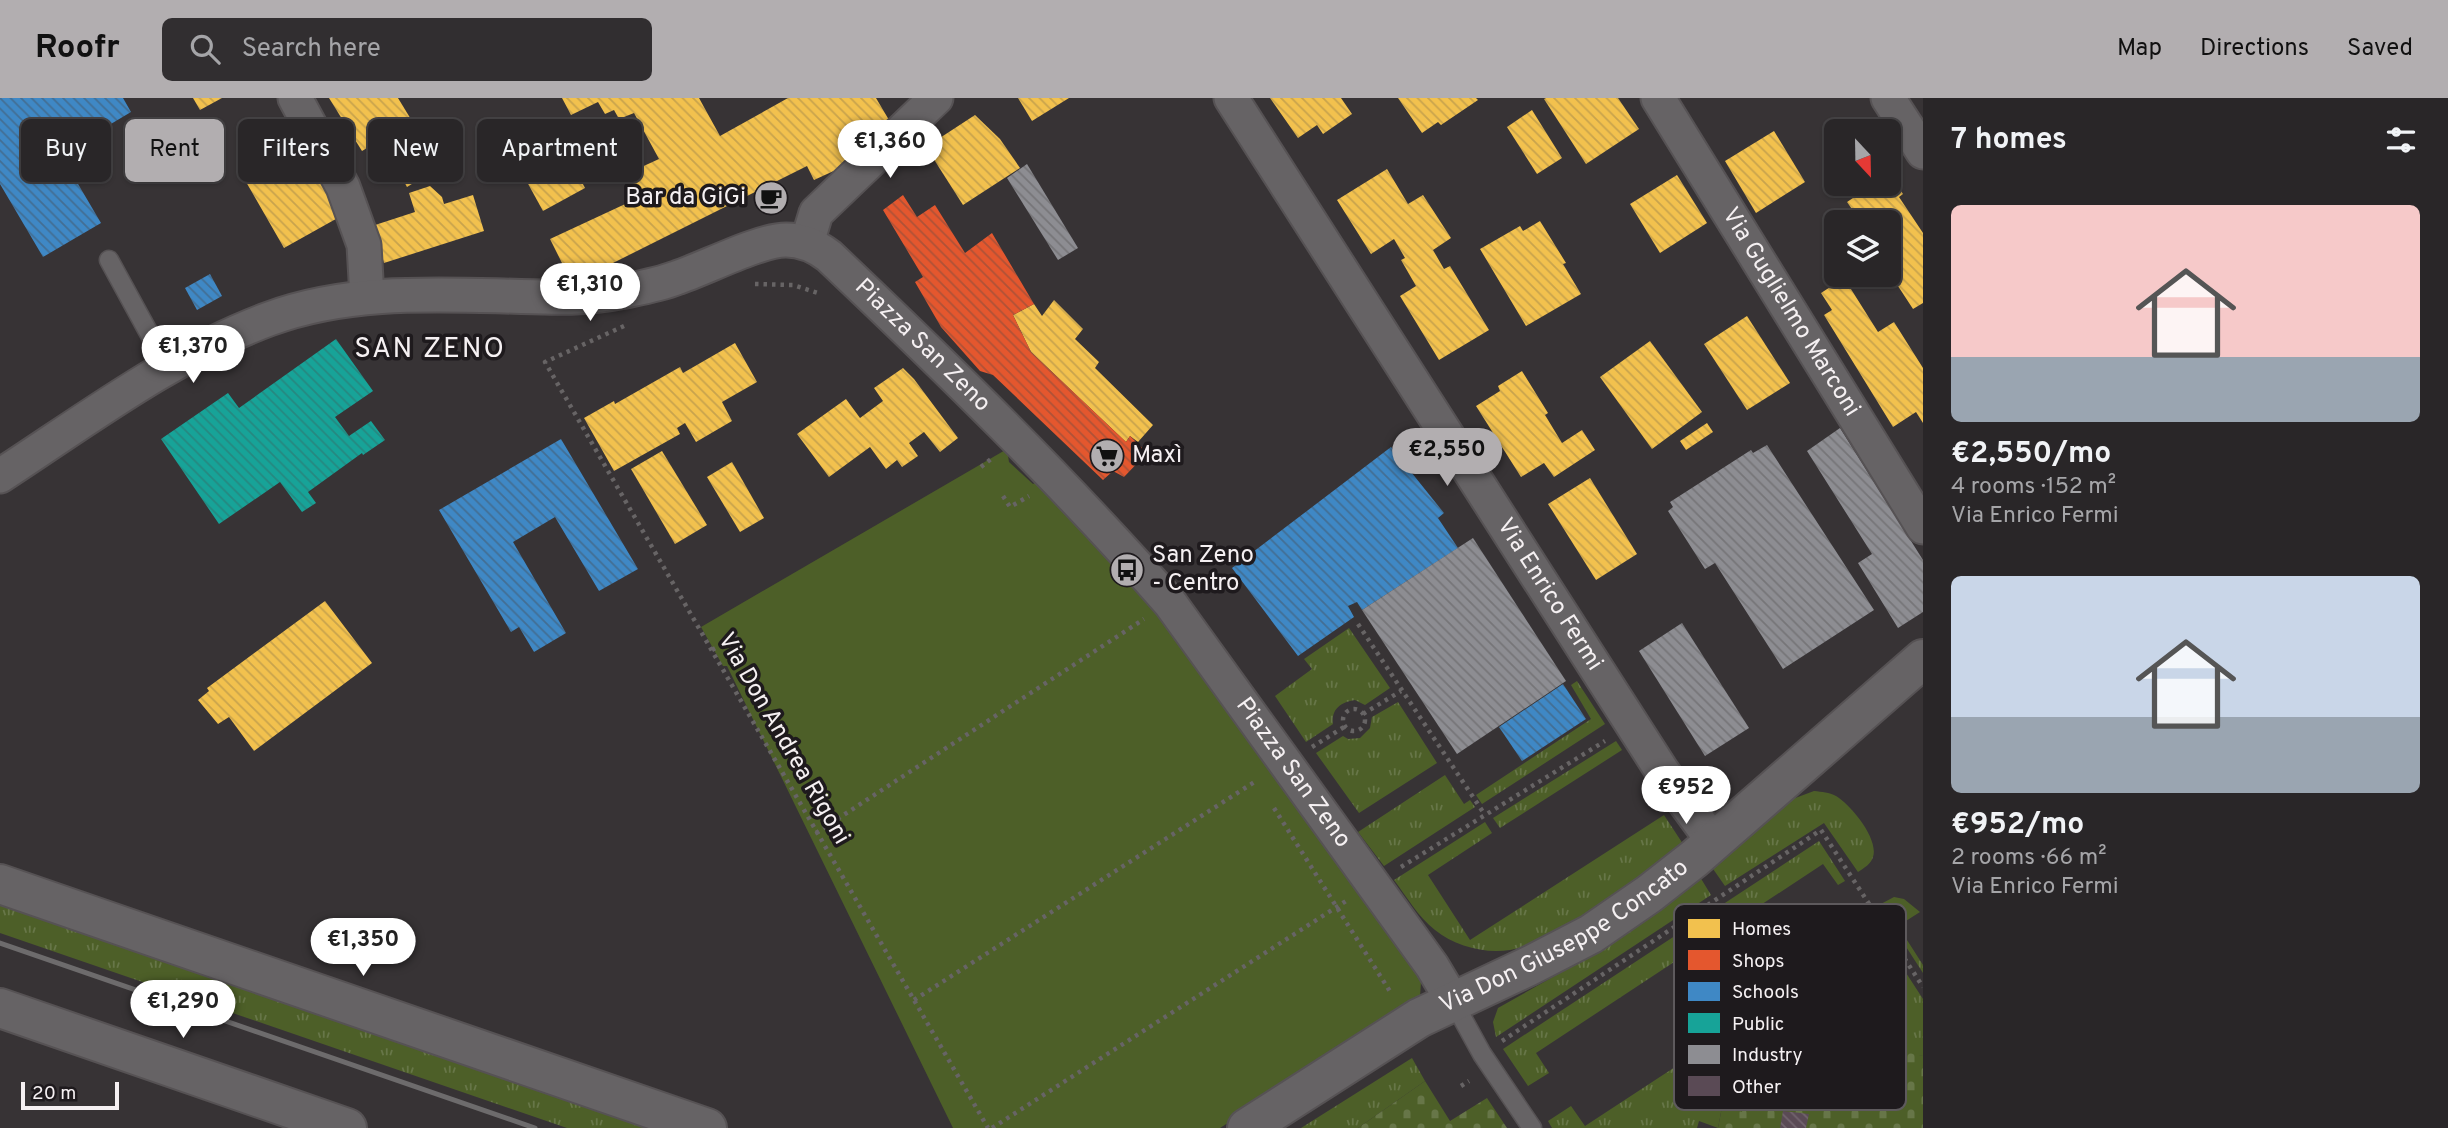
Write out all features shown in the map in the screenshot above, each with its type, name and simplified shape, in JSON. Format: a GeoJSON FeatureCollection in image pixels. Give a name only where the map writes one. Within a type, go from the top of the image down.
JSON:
{"type":"FeatureCollection","features":[{"type":"Feature","properties":{"kind":"street"},"geometry":{"type":"LineString","coordinates":[[295,98],[343,187],[363,245],[367,297]]}},
{"type":"Feature","properties":{"kind":"street"},"geometry":{"type":"LineString","coordinates":[[10,470],[168,368],[229,335],[310,306],[367,297],[446,294],[603,296],[674,279],[774,241],[807,243],[816,213],[936,98]]}},
{"type":"Feature","properties":{"kind":"street","name":"Via Enrico Fermi"},"geometry":{"type":"LineString","coordinates":[[1231,98],[1662,771],[1713,841]]}},
{"type":"Feature","properties":{"kind":"street","name":"Via Guglielmo Marconi"},"geometry":{"type":"LineString","coordinates":[[1658,98],[1923,527]]}},
{"type":"Feature","properties":{"kind":"street"},"geometry":{"type":"LineString","coordinates":[[1888,98],[1923,152]]}},
{"type":"Feature","properties":{"kind":"street","name":"Piazza San Zeno"},"geometry":{"type":"LineString","coordinates":[[807,243],[829,256],[975,397],[1122,548],[1170,603],[1432,966],[1454,1003]]}},
{"type":"Feature","properties":{"kind":"street","name":"Via Don Giuseppe Concato"},"geometry":{"type":"LineString","coordinates":[[1247,1128],[1419,1018],[1591,934],[1649,894],[1923,659]]}},
{"type":"Feature","properties":{"kind":"street"},"geometry":{"type":"LineString","coordinates":[[0,884],[707,1128]]}},
{"type":"Feature","properties":{"kind":"street"},"geometry":{"type":"LineString","coordinates":[[0,1008],[347,1128]]}},
{"type":"Feature","properties":{"kind":"lane"},"geometry":{"type":"LineString","coordinates":[[109,260],[168,368]]}},
{"type":"Feature","properties":{"kind":"lane","name":"Piazza San Zeno"},"geometry":{"type":"LineString","coordinates":[[1454,1003],[1482,1054],[1532,1128]]}},
{"type":"Feature","properties":{"kind":"path"},"geometry":{"type":"LineString","coordinates":[[748,284],[793,285],[825,296]]}},
{"type":"Feature","properties":{"kind":"path","name":"Via Don Andrea Rigoni"},"geometry":{"type":"LineString","coordinates":[[628,324],[545,362],[816,833],[990,1128]]}},
{"type":"Feature","properties":{"kind":"path"},"geometry":{"type":"LineString","coordinates":[[981,467],[993,457],[993,451]]}},
{"type":"Feature","properties":{"kind":"path"},"geometry":{"type":"LineString","coordinates":[[1003,496],[1010,507],[1037,491]]}},
{"type":"Feature","properties":{"kind":"path"},"geometry":{"type":"LineString","coordinates":[[816,833],[1170,603]]}},
{"type":"Feature","properties":{"kind":"path"},"geometry":{"type":"LineString","coordinates":[[1358,624],[1485,815]]}},
{"type":"Feature","properties":{"kind":"path"},"geometry":{"type":"LineString","coordinates":[[712,650],[742,634]]}},
{"type":"Feature","properties":{"kind":"path"},"geometry":{"type":"LineString","coordinates":[[1363,714],[1401,690]]}},
{"type":"Feature","properties":{"kind":"path"},"geometry":{"type":"LineString","coordinates":[[1355,709],[1363,714],[1365,723],[1360,730],[1350,732],[1344,727],[1342,720],[1348,711],[1355,709]]}},
{"type":"Feature","properties":{"kind":"path"},"geometry":{"type":"LineString","coordinates":[[990,1128],[1632,723]]}},
{"type":"Feature","properties":{"kind":"path"},"geometry":{"type":"LineString","coordinates":[[1306,750],[1344,727]]}},
{"type":"Feature","properties":{"kind":"path"},"geometry":{"type":"LineString","coordinates":[[914,1000],[1256,781],[1249,770]]}},
{"type":"Feature","properties":{"kind":"path"},"geometry":{"type":"LineString","coordinates":[[1271,804],[1396,1000],[1419,1018]]}},
{"type":"Feature","properties":{"kind":"path"},"geometry":{"type":"LineString","coordinates":[[1709,904],[1821,830],[1869,904]]}},
{"type":"Feature","properties":{"kind":"path"},"geometry":{"type":"LineString","coordinates":[[1482,1054],[1674,927]]}},
{"type":"Feature","properties":{"kind":"path"},"geometry":{"type":"LineString","coordinates":[[1906,961],[1923,987]]}},
{"type":"Feature","properties":{"kind":"path"},"geometry":{"type":"LineString","coordinates":[[1461,1086],[1469,1081]]}},
{"type":"Feature","properties":{"kind":"green space"},"geometry":{"type":"Polygon","coordinates":[[[1007,449],[1009,462],[1033,484],[1040,480],[1166,615],[1422,967],[1420,997],[1411,1006],[1220,1128],[953,1128],[727,666],[723,666],[701,627],[1007,449]]]}},
{"type":"Feature","properties":{"kind":"green space"},"geometry":{"type":"Polygon","coordinates":[[[1349,628],[1390,688],[1365,705],[1355,700],[1345,702],[1335,710],[1333,724],[1306,742],[1275,696],[1312,669],[1304,659],[1349,628]]]}},
{"type":"Feature","properties":{"kind":"green space"},"geometry":{"type":"Polygon","coordinates":[[[1577,681],[1605,724],[1482,804],[1476,795],[1591,719],[1571,685],[1577,681]]]}},
{"type":"Feature","properties":{"kind":"green space"},"geometry":{"type":"Polygon","coordinates":[[[1398,702],[1437,763],[1359,813],[1316,753],[1343,736],[1348,739],[1360,738],[1370,728],[1372,717],[1398,702]]]}},
{"type":"Feature","properties":{"kind":"green space"},"geometry":{"type":"Polygon","coordinates":[[[1616,741],[1622,750],[1500,828],[1493,818],[1616,741]]]}},
{"type":"Feature","properties":{"kind":"green space"},"geometry":{"type":"Polygon","coordinates":[[[1445,775],[1464,804],[1470,800],[1475,807],[1384,866],[1358,832],[1445,775]]]}},
{"type":"Feature","properties":{"kind":"green space"},"geometry":{"type":"Polygon","coordinates":[[[1814,791],[1836,796],[1856,815],[1872,841],[1874,850],[1869,864],[1858,872],[1824,823],[1725,886],[1711,866],[1790,800],[1814,791]]]}},
{"type":"Feature","properties":{"kind":"green space"},"geometry":{"type":"Polygon","coordinates":[[[1664,815],[1683,844],[1577,921],[1532,944],[1510,950],[1480,950],[1443,936],[1423,919],[1394,880],[1485,822],[1492,833],[1428,875],[1470,940],[1664,815]]]}},
{"type":"Feature","properties":{"kind":"green space"},"geometry":{"type":"Polygon","coordinates":[[[1819,841],[1845,881],[1838,885],[1823,864],[1762,904],[1723,904],[1819,841]]]}},
{"type":"Feature","properties":{"kind":"green space"},"geometry":{"type":"Polygon","coordinates":[[[1700,877],[1711,895],[1697,904],[1674,904],[1674,919],[1496,1037],[1493,1022],[1498,1008],[1599,951],[1700,877]]]}},
{"type":"Feature","properties":{"kind":"green space"},"geometry":{"type":"Polygon","coordinates":[[[1894,897],[1904,899],[1920,912],[1906,921],[1906,904],[1881,904],[1894,897]]]}},
{"type":"Feature","properties":{"kind":"green space"},"geometry":{"type":"Polygon","coordinates":[[[0,898],[663,1128],[567,1128],[0,933],[0,898]]]}},
{"type":"Feature","properties":{"kind":"green space"},"geometry":{"type":"Polygon","coordinates":[[[1674,936],[1674,962],[1536,1053],[1549,1073],[1528,1086],[1503,1049],[1674,936]]]}},
{"type":"Feature","properties":{"kind":"green space"},"geometry":{"type":"Polygon","coordinates":[[[1906,938],[1923,965],[1923,973],[1906,947],[1906,938]]]}},
{"type":"Feature","properties":{"kind":"green space"},"geometry":{"type":"Polygon","coordinates":[[[1906,973],[1923,999],[1923,1056],[1910,1054],[1906,1049],[1906,973]]]}},
{"type":"Feature","properties":{"kind":"green space"},"geometry":{"type":"Polygon","coordinates":[[[1906,1040],[1913,1040],[1911,1053],[1923,1056],[1923,1128],[1718,1128],[1721,1110],[1906,1110],[1906,1040]]]}},
{"type":"Feature","properties":{"kind":"green space"},"geometry":{"type":"Polygon","coordinates":[[[1412,1058],[1425,1081],[1358,1128],[1301,1128],[1412,1058]]]}},
{"type":"Feature","properties":{"kind":"green space"},"geometry":{"type":"Polygon","coordinates":[[[1674,1068],[1674,1110],[1721,1110],[1718,1128],[1699,1121],[1697,1128],[1552,1128],[1548,1121],[1571,1106],[1585,1126],[1674,1068]]]}},
{"type":"Feature","properties":{"kind":"green space"},"geometry":{"type":"Polygon","coordinates":[[[1425,1081],[1450,1121],[1487,1098],[1507,1128],[1358,1128],[1425,1081]]]}},
{"type":"Feature","properties":{"kind":"building: Homes"},"geometry":{"type":"Polygon","coordinates":[[[193,98],[222,98],[200,110],[193,98]]]}},
{"type":"Feature","properties":{"kind":"building: Homes"},"geometry":{"type":"Polygon","coordinates":[[[329,98],[398,98],[411,119],[368,119],[368,147],[362,151],[354,138],[354,119],[342,119],[329,98]]]}},
{"type":"Feature","properties":{"kind":"building: Homes"},"geometry":{"type":"Polygon","coordinates":[[[562,98],[699,98],[720,136],[788,98],[876,98],[889,120],[854,139],[861,153],[838,169],[814,180],[807,166],[603,268],[601,264],[588,270],[565,269],[550,239],[636,199],[628,182],[642,182],[642,167],[659,159],[642,128],[642,119],[637,119],[634,113],[619,119],[614,110],[605,114],[598,102],[571,115],[562,98]]]}},
{"type":"Feature","properties":{"kind":"building: Homes"},"geometry":{"type":"Polygon","coordinates":[[[1018,98],[1069,98],[1032,121],[1018,98]]]}},
{"type":"Feature","properties":{"kind":"building: Homes"},"geometry":{"type":"Polygon","coordinates":[[[1270,98],[1341,98],[1352,114],[1323,134],[1317,125],[1298,138],[1270,98]]]}},
{"type":"Feature","properties":{"kind":"building: Homes"},"geometry":{"type":"Polygon","coordinates":[[[1398,98],[1478,100],[1441,125],[1438,122],[1422,133],[1398,98]]]}},
{"type":"Feature","properties":{"kind":"building: Homes"},"geometry":{"type":"Polygon","coordinates":[[[1618,98],[1639,129],[1586,164],[1544,99],[1618,98]]]}},
{"type":"Feature","properties":{"kind":"building: Homes"},"geometry":{"type":"Polygon","coordinates":[[[1532,110],[1562,158],[1537,174],[1507,127],[1532,110]]]}},
{"type":"Feature","properties":{"kind":"building: Homes"},"geometry":{"type":"Polygon","coordinates":[[[975,115],[1000,139],[1020,168],[963,205],[926,147],[975,115]]]}},
{"type":"Feature","properties":{"kind":"building: Homes"},"geometry":{"type":"Polygon","coordinates":[[[1774,131],[1805,182],[1756,213],[1725,161],[1774,131]]]}},
{"type":"Feature","properties":{"kind":"building: Homes"},"geometry":{"type":"Polygon","coordinates":[[[1387,169],[1408,204],[1423,195],[1451,238],[1433,250],[1444,269],[1450,266],[1489,330],[1439,360],[1400,296],[1416,286],[1401,260],[1405,258],[1394,239],[1371,254],[1337,200],[1387,169]]]}},
{"type":"Feature","properties":{"kind":"building: Homes"},"geometry":{"type":"Polygon","coordinates":[[[1677,175],[1707,223],[1660,253],[1630,204],[1677,175]]]}},
{"type":"Feature","properties":{"kind":"building: Homes"},"geometry":{"type":"Polygon","coordinates":[[[246,182],[324,182],[343,215],[284,248],[246,182]]]}},
{"type":"Feature","properties":{"kind":"building: Homes"},"geometry":{"type":"Polygon","coordinates":[[[527,182],[582,182],[585,188],[543,211],[527,182]]]}},
{"type":"Feature","properties":{"kind":"building: Homes"},"geometry":{"type":"Polygon","coordinates":[[[430,186],[442,197],[444,204],[473,195],[484,231],[384,263],[372,226],[415,212],[409,193],[430,186]]]}},
{"type":"Feature","properties":{"kind":"building: Homes"},"geometry":{"type":"Polygon","coordinates":[[[1856,196],[1900,196],[1923,233],[1923,303],[1913,309],[1899,287],[1901,287],[1901,210],[1853,210],[1847,202],[1856,196]]]}},
{"type":"Feature","properties":{"kind":"building: Homes"},"geometry":{"type":"Polygon","coordinates":[[[1540,221],[1566,263],[1563,264],[1581,294],[1526,326],[1480,249],[1520,226],[1523,231],[1540,221]]]}},
{"type":"Feature","properties":{"kind":"building: Homes"},"geometry":{"type":"Polygon","coordinates":[[[1830,287],[1850,287],[1878,332],[1894,322],[1923,368],[1923,423],[1916,412],[1893,427],[1824,315],[1832,310],[1821,293],[1830,287]]]}},
{"type":"Feature","properties":{"kind":"building: Homes"},"geometry":{"type":"Polygon","coordinates":[[[1054,300],[1083,329],[1075,339],[1099,362],[1095,368],[1153,425],[1138,442],[1130,436],[1126,442],[1031,352],[1013,315],[1034,304],[1042,316],[1054,300]]]}},
{"type":"Feature","properties":{"kind":"building: Homes"},"geometry":{"type":"Polygon","coordinates":[[[1747,316],[1790,383],[1747,410],[1704,344],[1747,316]]]}},
{"type":"Feature","properties":{"kind":"building: Homes"},"geometry":{"type":"Polygon","coordinates":[[[1650,341],[1702,412],[1652,449],[1600,377],[1650,341]]]}},
{"type":"Feature","properties":{"kind":"building: Homes"},"geometry":{"type":"Polygon","coordinates":[[[735,343],[757,382],[722,402],[732,421],[696,442],[685,423],[677,428],[680,434],[614,471],[584,418],[614,401],[615,404],[680,367],[683,373],[735,343]]]}},
{"type":"Feature","properties":{"kind":"building: Homes"},"geometry":{"type":"Polygon","coordinates":[[[903,368],[958,438],[940,452],[924,432],[909,443],[918,456],[902,467],[897,460],[886,469],[870,447],[829,477],[797,434],[846,399],[860,418],[883,401],[874,388],[903,368]]]}},
{"type":"Feature","properties":{"kind":"building: Homes"},"geometry":{"type":"Polygon","coordinates":[[[1522,371],[1548,413],[1545,415],[1562,443],[1582,430],[1595,450],[1554,477],[1544,463],[1521,477],[1476,406],[1500,391],[1498,386],[1522,371]]]}},
{"type":"Feature","properties":{"kind":"building: Homes"},"geometry":{"type":"Polygon","coordinates":[[[1707,423],[1713,432],[1686,450],[1680,441],[1707,423]]]}},
{"type":"Feature","properties":{"kind":"building: Homes"},"geometry":{"type":"Polygon","coordinates":[[[662,451],[707,525],[675,544],[631,469],[662,451]]]}},
{"type":"Feature","properties":{"kind":"building: Homes"},"geometry":{"type":"Polygon","coordinates":[[[732,462],[764,518],[740,532],[707,477],[732,462]]]}},
{"type":"Feature","properties":{"kind":"building: Homes"},"geometry":{"type":"Polygon","coordinates":[[[1590,478],[1637,554],[1596,580],[1548,504],[1590,478]]]}},
{"type":"Feature","properties":{"kind":"building: Homes"},"geometry":{"type":"Polygon","coordinates":[[[325,601],[372,663],[254,751],[229,717],[218,724],[198,700],[209,691],[207,688],[325,601]]]}},
{"type":"Feature","properties":{"kind":"building: Shops"},"geometry":{"type":"Polygon","coordinates":[[[903,195],[917,217],[935,205],[965,253],[992,233],[1034,304],[1013,315],[1031,352],[1126,442],[1130,436],[1147,453],[1124,477],[1113,471],[1103,480],[993,375],[980,371],[941,327],[915,282],[923,277],[883,210],[903,195]]]}},
{"type":"Feature","properties":{"kind":"building: Schools"},"geometry":{"type":"Polygon","coordinates":[[[0,98],[123,98],[131,112],[111,124],[111,119],[21,119],[21,182],[77,182],[101,223],[43,257],[0,184],[0,98]]]}},
{"type":"Feature","properties":{"kind":"building: Schools"},"geometry":{"type":"Polygon","coordinates":[[[210,274],[222,296],[197,310],[185,288],[210,274]]]}},
{"type":"Feature","properties":{"kind":"building: Schools"},"geometry":{"type":"Polygon","coordinates":[[[561,439],[638,569],[599,591],[555,517],[513,542],[566,633],[534,652],[519,627],[511,632],[439,510],[561,439]]]}},
{"type":"Feature","properties":{"kind":"building: Schools"},"geometry":{"type":"Polygon","coordinates":[[[1391,447],[1444,513],[1438,518],[1458,548],[1362,610],[1357,602],[1348,606],[1354,617],[1298,656],[1232,568],[1391,447]]]}},
{"type":"Feature","properties":{"kind":"building: Schools"},"geometry":{"type":"Polygon","coordinates":[[[1563,684],[1586,719],[1522,761],[1499,727],[1563,684]]]}},
{"type":"Feature","properties":{"kind":"building: Public"},"geometry":{"type":"Polygon","coordinates":[[[336,339],[373,391],[335,417],[349,436],[371,421],[385,440],[308,492],[316,503],[302,512],[280,482],[219,524],[161,439],[228,393],[239,408],[336,339]]]}},
{"type":"Feature","properties":{"kind":"building: Industry"},"geometry":{"type":"Polygon","coordinates":[[[1027,164],[1078,248],[1058,260],[1007,178],[1027,164]]]}},
{"type":"Feature","properties":{"kind":"building: Industry"},"geometry":{"type":"Polygon","coordinates":[[[1840,428],[1923,560],[1923,612],[1898,628],[1858,563],[1872,554],[1807,451],[1840,428]]]}},
{"type":"Feature","properties":{"kind":"building: Industry"},"geometry":{"type":"Polygon","coordinates":[[[1767,445],[1874,610],[1783,669],[1715,563],[1705,569],[1668,511],[1673,507],[1670,502],[1751,450],[1753,453],[1767,445]]]}},
{"type":"Feature","properties":{"kind":"building: Industry"},"geometry":{"type":"Polygon","coordinates":[[[1473,538],[1566,681],[1457,754],[1362,610],[1473,538]]]}},
{"type":"Feature","properties":{"kind":"building: Industry"},"geometry":{"type":"Polygon","coordinates":[[[1682,623],[1749,728],[1705,756],[1639,651],[1682,623]]]}},
{"type":"Feature","properties":{"kind":"building: Other"},"geometry":{"type":"Polygon","coordinates":[[[1783,1111],[1809,1114],[1806,1128],[1780,1128],[1783,1111]]]}},
{"type":"Feature","properties":{"kind":"railway"},"geometry":{"type":"LineString","coordinates":[[0,943],[535,1128]]}},
{"type":"Feature","properties":{"kind":"place","name":"Bar da GiGi"},"geometry":{"type":"Point","coordinates":[771,198]}},
{"type":"Feature","properties":{"kind":"place","name":"Maxì"},"geometry":{"type":"Point","coordinates":[1107,456]}},
{"type":"Feature","properties":{"kind":"place","name":"San Zeno - Centro"},"geometry":{"type":"Point","coordinates":[1127,570]}},
{"type":"Feature","properties":{"kind":"district","name":"SAN ZENO"},"geometry":{"type":"Point","coordinates":[430,350]}}]}
